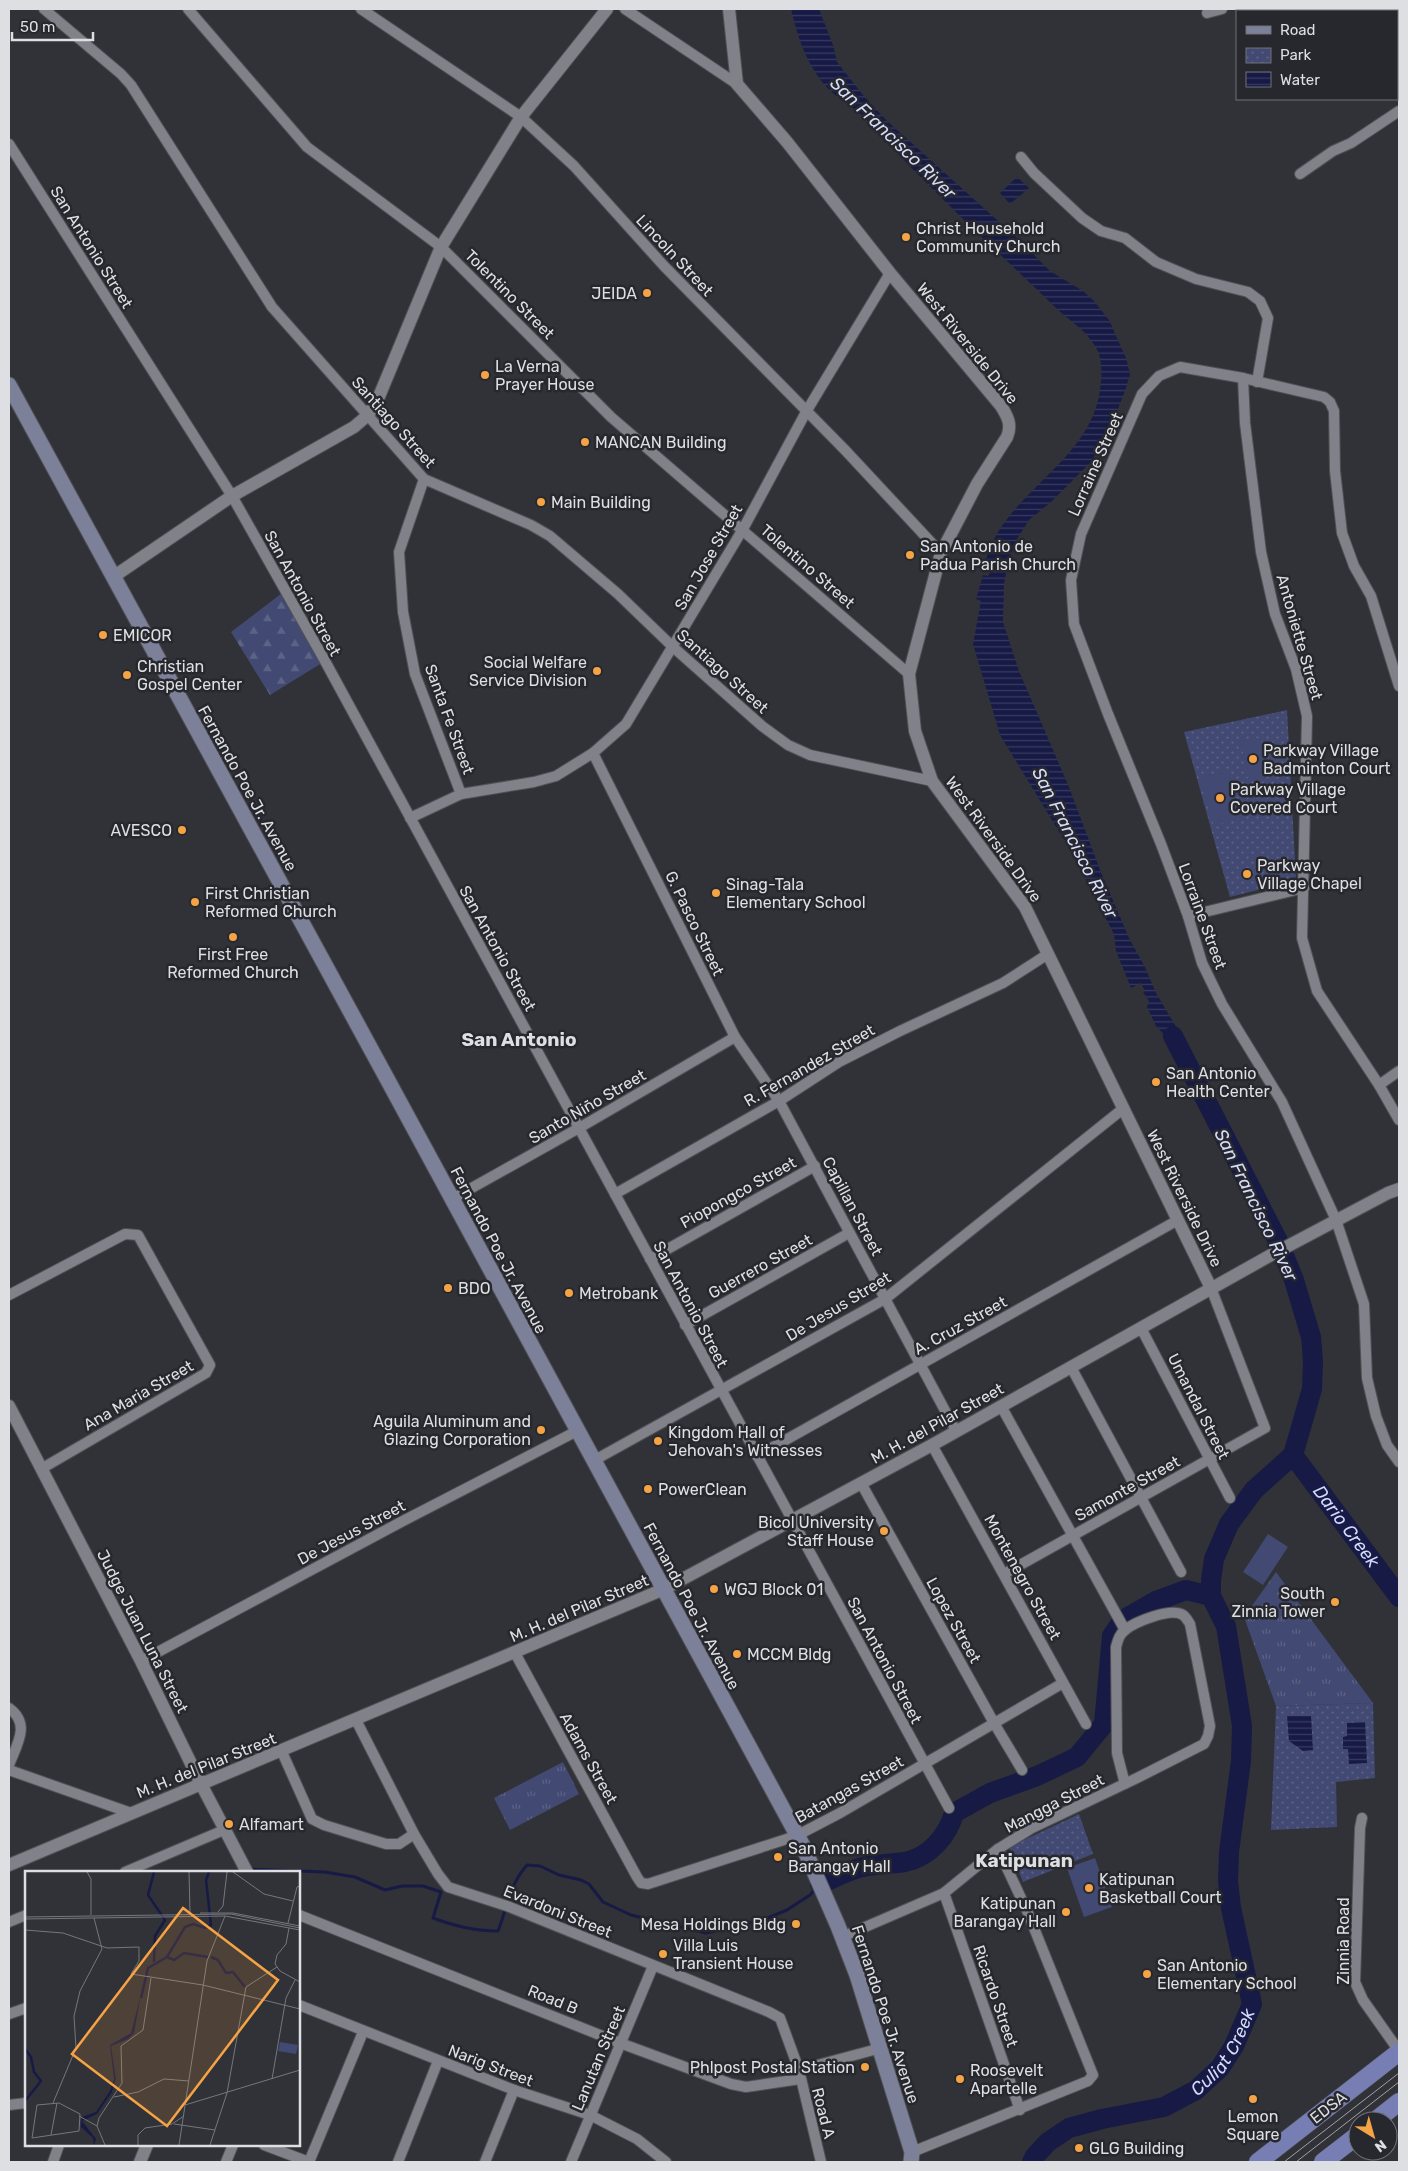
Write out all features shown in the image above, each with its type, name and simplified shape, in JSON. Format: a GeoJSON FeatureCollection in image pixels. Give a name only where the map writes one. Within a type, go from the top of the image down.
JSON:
{"type":"FeatureCollection","features":[{"type":"Feature","properties":{"kind":"highway","name":"EDSA"},"geometry":{"type":"LineString","coordinates":[[1258,2162],[1399,2052]]}},
{"type":"Feature","properties":{"kind":"highway"},"geometry":{"type":"LineString","coordinates":[[1388,2111],[1399,2102]]}},
{"type":"Feature","properties":{"kind":"highway"},"geometry":{"type":"LineString","coordinates":[[1323,2162],[1348,2143]]}},
{"type":"Feature","properties":{"kind":"main road","name":"Fernando Poe Jr. Avenue"},"geometry":{"type":"LineString","coordinates":[[9,384],[664,1589],[796,1836],[820,1885],[858,1975],[915,2159]]}},
{"type":"Feature","properties":{"kind":"street","name":"Santiago Street"},"geometry":{"type":"LineString","coordinates":[[44,9],[121,74],[131,85],[272,307],[424,479],[530,525],[550,536],[618,594],[673,647],[762,726],[788,745],[810,755],[932,781]]}},
{"type":"Feature","properties":{"kind":"street","name":"Tolentino Street"},"geometry":{"type":"LineString","coordinates":[[188,9],[307,147],[441,247],[611,417],[909,674]]}},
{"type":"Feature","properties":{"kind":"street","name":"Lincoln Street"},"geometry":{"type":"LineString","coordinates":[[361,9],[521,117],[574,166],[664,266],[844,450],[941,553]]}},
{"type":"Feature","properties":{"kind":"street"},"geometry":{"type":"LineString","coordinates":[[113,577],[232,496],[354,427],[368,415],[378,399],[441,247],[521,117],[607,9]]}},
{"type":"Feature","properties":{"kind":"street"},"geometry":{"type":"LineString","coordinates":[[625,9],[737,84]]}},
{"type":"Feature","properties":{"kind":"street"},"geometry":{"type":"LineString","coordinates":[[729,9],[737,84]]}},
{"type":"Feature","properties":{"kind":"street"},"geometry":{"type":"LineString","coordinates":[[1207,13],[1222,9]]}},
{"type":"Feature","properties":{"kind":"street","name":"West Riverside Drive"},"geometry":{"type":"LineString","coordinates":[[737,84],[787,142],[890,273],[1001,406],[1009,422],[1007,437],[977,484],[941,553],[909,674],[915,731],[932,781],[1025,908],[1212,1288],[1265,1428]]}},
{"type":"Feature","properties":{"kind":"street"},"geometry":{"type":"LineString","coordinates":[[1300,174],[1333,150],[1351,143],[1399,111]]}},
{"type":"Feature","properties":{"kind":"street","name":"San Antonio Street"},"geometry":{"type":"LineString","coordinates":[[9,144],[232,496],[410,818],[720,1390],[794,1520],[924,1764],[950,1808]]}},
{"type":"Feature","properties":{"kind":"street"},"geometry":{"type":"LineString","coordinates":[[1021,157],[1034,173],[1082,218],[1101,231],[1125,238],[1156,262],[1196,279],[1248,292],[1260,301],[1268,318],[1257,382]]}},
{"type":"Feature","properties":{"kind":"street","name":"San Jose Street"},"geometry":{"type":"LineString","coordinates":[[410,818],[461,794],[534,782],[556,776],[593,752],[618,733],[626,724],[743,529],[806,412],[890,273]]}},
{"type":"Feature","properties":{"kind":"street","name":"Lorraine Street"},"geometry":{"type":"LineString","coordinates":[[1244,378],[1180,367],[1159,376],[1142,394],[1080,534],[1071,580],[1074,624],[1161,844],[1188,916],[1202,963],[1222,1004],[1282,1102],[1336,1220],[1364,1304],[1367,1378],[1376,1416],[1387,1444],[1399,1462]]}},
{"type":"Feature","properties":{"kind":"street"},"geometry":{"type":"LineString","coordinates":[[1244,378],[1313,396],[1324,397],[1330,402],[1334,411],[1335,471],[1342,533],[1354,566],[1370,596],[1399,686]]}},
{"type":"Feature","properties":{"kind":"street","name":"Antoniette Street"},"geometry":{"type":"LineString","coordinates":[[1244,378],[1245,423],[1261,552],[1276,614],[1296,669],[1307,716],[1302,938],[1317,991],[1379,1085],[1399,1120]]}},
{"type":"Feature","properties":{"kind":"street","name":"Santa Fe Street"},"geometry":{"type":"LineString","coordinates":[[424,479],[399,552],[403,612],[415,674],[461,794]]}},
{"type":"Feature","properties":{"kind":"street","name":"G. Pasco Street"},"geometry":{"type":"LineString","coordinates":[[593,752],[735,1037],[779,1101]]}},
{"type":"Feature","properties":{"kind":"street"},"geometry":{"type":"LineString","coordinates":[[1188,916],[1304,888]]}},
{"type":"Feature","properties":{"kind":"street","name":"R. Fernandez Street"},"geometry":{"type":"LineString","coordinates":[[615,1194],[779,1101],[839,1062],[1002,983],[1048,954]]}},
{"type":"Feature","properties":{"kind":"street","name":"Santo Niño Street"},"geometry":{"type":"LineString","coordinates":[[452,1199],[735,1037]]}},
{"type":"Feature","properties":{"kind":"street"},"geometry":{"type":"LineString","coordinates":[[1379,1085],[1399,1071]]}},
{"type":"Feature","properties":{"kind":"street","name":"Capillan Street"},"geometry":{"type":"LineString","coordinates":[[779,1101],[956,1432]]}},
{"type":"Feature","properties":{"kind":"street","name":"De Jesus Street"},"geometry":{"type":"LineString","coordinates":[[593,1461],[885,1300],[1124,1108]]}},
{"type":"Feature","properties":{"kind":"street","name":"Piopongco Street"},"geometry":{"type":"LineString","coordinates":[[650,1259],[815,1166]]}},
{"type":"Feature","properties":{"kind":"street","name":"M. H. del Pilar Street"},"geometry":{"type":"LineString","coordinates":[[9,1866],[664,1589],[956,1432],[1271,1255],[1399,1189]]}},
{"type":"Feature","properties":{"kind":"street","name":"A. Cruz Street"},"geometry":{"type":"LineString","coordinates":[[757,1456],[1178,1220]]}},
{"type":"Feature","properties":{"kind":"street","name":"Guerrero Street"},"geometry":{"type":"LineString","coordinates":[[685,1325],[849,1233]]}},
{"type":"Feature","properties":{"kind":"street","name":"Ana Maria Street"},"geometry":{"type":"LineString","coordinates":[[9,1295],[125,1234],[138,1234],[209,1362],[210,1368],[206,1373],[41,1469]]}},
{"type":"Feature","properties":{"kind":"street","name":"Umandal Street"},"geometry":{"type":"LineString","coordinates":[[1141,1328],[1230,1498]]}},
{"type":"Feature","properties":{"kind":"street"},"geometry":{"type":"LineString","coordinates":[[1071,1367],[1181,1572]]}},
{"type":"Feature","properties":{"kind":"street","name":"Judge Juan Luna Street"},"geometry":{"type":"LineString","coordinates":[[9,1406],[141,1661],[200,1784],[246,1871]]}},
{"type":"Feature","properties":{"kind":"street"},"geometry":{"type":"LineString","coordinates":[[1001,1406],[1124,1627]]}},
{"type":"Feature","properties":{"kind":"street","name":"Samonte Street"},"geometry":{"type":"LineString","coordinates":[[1004,1574],[1265,1428]]}},
{"type":"Feature","properties":{"kind":"street","name":"De Jesus Street"},"geometry":{"type":"LineString","coordinates":[[141,1661],[401,1522],[577,1432]]}},
{"type":"Feature","properties":{"kind":"street","name":"Montenegro Street"},"geometry":{"type":"LineString","coordinates":[[932,1445],[1086,1724]]}},
{"type":"Feature","properties":{"kind":"street","name":"Lopez Street"},"geometry":{"type":"LineString","coordinates":[[861,1483],[1022,1770]]}},
{"type":"Feature","properties":{"kind":"street","name":"Mangga Street"},"geometry":{"type":"LineString","coordinates":[[842,1937],[944,1893],[998,1850],[1032,1828],[1125,1784],[1204,1744],[1210,1726],[1190,1624],[1184,1615],[1174,1612],[1161,1614],[1124,1627],[1118,1638],[1116,1647],[1117,1753],[1125,1784]]}},
{"type":"Feature","properties":{"kind":"street","name":"Adams Street"},"geometry":{"type":"LineString","coordinates":[[515,1653],[636,1877]]}},
{"type":"Feature","properties":{"kind":"street","name":"Batangas Street"},"geometry":{"type":"LineString","coordinates":[[636,1877],[641,1883],[655,1884],[796,1836],[1063,1683]]}},
{"type":"Feature","properties":{"kind":"street"},"geometry":{"type":"LineString","coordinates":[[9,1708],[20,1719],[22,1728],[9,1765]]}},
{"type":"Feature","properties":{"kind":"street","name":"Evardoni Street"},"geometry":{"type":"LineString","coordinates":[[356,1720],[414,1834],[438,1874],[448,1886],[505,1905],[769,2012],[780,2018],[799,2074]]}},
{"type":"Feature","properties":{"kind":"street"},"geometry":{"type":"LineString","coordinates":[[282,1752],[312,1819],[332,1828],[386,1844],[399,1844],[414,1834]]}},
{"type":"Feature","properties":{"kind":"street"},"geometry":{"type":"LineString","coordinates":[[9,1770],[131,1813]]}},
{"type":"Feature","properties":{"kind":"street","name":"Zinnia Road"},"geometry":{"type":"LineString","coordinates":[[1362,1818],[1360,1828],[1355,1982],[1363,2000],[1399,2052]]}},
{"type":"Feature","properties":{"kind":"street"},"geometry":{"type":"LineString","coordinates":[[127,1871],[224,1830]]}},
{"type":"Feature","properties":{"kind":"street"},"geometry":{"type":"LineString","coordinates":[[915,2159],[1020,2110],[1088,2081],[1093,2075],[1028,1913],[998,1850]]}},
{"type":"Feature","properties":{"kind":"street","name":"Ricardo Street"},"geometry":{"type":"LineString","coordinates":[[944,1893],[1020,2110]]}},
{"type":"Feature","properties":{"kind":"street","name":"Road B"},"geometry":{"type":"LineString","coordinates":[[300,1914],[620,2043],[731,2084],[746,2087],[799,2074],[881,2048]]}},
{"type":"Feature","properties":{"kind":"street"},"geometry":{"type":"LineString","coordinates":[[9,1922],[25,1915]]}},
{"type":"Feature","properties":{"kind":"street","name":"Lanutan Street"},"geometry":{"type":"LineString","coordinates":[[570,2162],[653,1966]]}},
{"type":"Feature","properties":{"kind":"street","name":"Narig Street"},"geometry":{"type":"LineString","coordinates":[[300,2005],[363,2032],[514,2090],[590,2115],[637,2139],[666,2162]]}},
{"type":"Feature","properties":{"kind":"street"},"geometry":{"type":"LineString","coordinates":[[9,2014],[25,2008]]}},
{"type":"Feature","properties":{"kind":"street"},"geometry":{"type":"LineString","coordinates":[[267,2146],[309,2162],[363,2032]]}},
{"type":"Feature","properties":{"kind":"street"},"geometry":{"type":"LineString","coordinates":[[398,2162],[438,2061]]}},
{"type":"Feature","properties":{"kind":"street","name":"Road A"},"geometry":{"type":"LineString","coordinates":[[799,2074],[821,2162]]}},
{"type":"Feature","properties":{"kind":"street"},"geometry":{"type":"LineString","coordinates":[[485,2162],[514,2090]]}},
{"type":"Feature","properties":{"kind":"street"},"geometry":{"type":"LineString","coordinates":[[9,2105],[25,2103]]}},
{"type":"Feature","properties":{"kind":"street"},"geometry":{"type":"LineString","coordinates":[[53,2162],[59,2146]]}},
{"type":"Feature","properties":{"kind":"street"},"geometry":{"type":"LineString","coordinates":[[140,2162],[147,2146]]}},
{"type":"Feature","properties":{"kind":"street"},"geometry":{"type":"LineString","coordinates":[[226,2162],[233,2146]]}},
{"type":"Feature","properties":{"kind":"green space"},"geometry":{"type":"Polygon","coordinates":[[[286,590],[325,661],[270,695],[231,632],[286,590]]]}},
{"type":"Feature","properties":{"kind":"green space"},"geometry":{"type":"Polygon","coordinates":[[[1287,710],[1296,880],[1230,897],[1184,732],[1287,710]]]}},
{"type":"Feature","properties":{"kind":"green space","name":"Parkway Village Badminton Court"},"geometry":{"type":"Polygon","coordinates":[[[1259,738],[1266,777],[1248,780],[1241,741],[1259,738]]]}},
{"type":"Feature","properties":{"kind":"green space","name":"Parkway Village Covered Court"},"geometry":{"type":"Polygon","coordinates":[[[1227,770],[1241,817],[1214,826],[1199,779],[1227,770]]]}},
{"type":"Feature","properties":{"kind":"green space"},"geometry":{"type":"Polygon","coordinates":[[[1268,1534],[1288,1547],[1263,1585],[1243,1572],[1268,1534]]]}},
{"type":"Feature","properties":{"kind":"green space"},"geometry":{"type":"Polygon","coordinates":[[[1276,1572],[1373,1703],[1276,1706],[1244,1617],[1276,1572]]]}},
{"type":"Feature","properties":{"kind":"green space"},"geometry":{"type":"Polygon","coordinates":[[[1373,1703],[1375,1778],[1336,1782],[1337,1827],[1271,1830],[1276,1706],[1373,1703]]]}},
{"type":"Feature","properties":{"kind":"green space"},"geometry":{"type":"Polygon","coordinates":[[[563,1762],[579,1794],[510,1830],[494,1798],[563,1762]]]}},
{"type":"Feature","properties":{"kind":"green space"},"geometry":{"type":"Polygon","coordinates":[[[1079,1814],[1093,1854],[1023,1882],[1009,1847],[1079,1814]]]}},
{"type":"Feature","properties":{"kind":"green space","name":"Katipunan Basketball Court"},"geometry":{"type":"Polygon","coordinates":[[[1095,1858],[1112,1907],[1084,1917],[1067,1868],[1095,1858]]]}},
{"type":"Feature","properties":{"kind":"water"},"geometry":{"type":"Polygon","coordinates":[[[791,9],[819,9],[833,45],[837,62],[863,95],[886,120],[1017,238],[1050,271],[1083,291],[1094,301],[1109,320],[1126,358],[1130,374],[1126,388],[1116,414],[1091,462],[1051,502],[1029,520],[1017,539],[1008,562],[1004,584],[1003,622],[1019,671],[1069,787],[1100,870],[1129,938],[1145,967],[1156,993],[1178,1030],[1190,1058],[1183,1060],[1173,1044],[1156,1026],[1147,1007],[1149,1001],[1143,992],[1145,991],[1141,983],[1131,988],[1116,951],[1114,934],[1069,848],[1000,735],[973,644],[981,601],[976,599],[983,575],[988,576],[990,573],[990,568],[985,563],[994,539],[1026,497],[1064,459],[1080,438],[1093,416],[1101,379],[1101,362],[1098,351],[1091,340],[1076,325],[956,212],[867,120],[824,84],[813,69],[805,53],[791,9]]]}},
{"type":"Feature","properties":{"kind":"water"},"geometry":{"type":"Polygon","coordinates":[[[1017,177],[1029,188],[1010,204],[1000,193],[1017,177]]]}},
{"type":"Feature","properties":{"kind":"water"},"geometry":{"type":"Polygon","coordinates":[[[1287,1716],[1311,1716],[1313,1750],[1303,1751],[1289,1741],[1287,1716]]]}},
{"type":"Feature","properties":{"kind":"water"},"geometry":{"type":"Polygon","coordinates":[[[1365,1722],[1367,1763],[1349,1764],[1348,1749],[1343,1749],[1343,1737],[1347,1736],[1347,1723],[1365,1722]]]}},
{"type":"Feature","properties":{"kind":"waterway","name":"Culiat Creek"},"geometry":{"type":"LineString","coordinates":[[1032,2162],[1048,2142],[1069,2128],[1102,2119],[1164,2107],[1196,2090],[1220,2068],[1234,2046],[1252,2004],[1231,1908],[1228,1881],[1229,1852],[1241,1761],[1242,1726],[1226,1626],[1211,1596],[1211,1580],[1214,1559],[1229,1524],[1254,1490],[1293,1455],[1312,1389],[1313,1361],[1311,1337],[1294,1280],[1278,1241],[1173,1036]]}},
{"type":"Feature","properties":{"kind":"waterway","name":"Dario Creek"},"geometry":{"type":"LineString","coordinates":[[1293,1455],[1399,1597]]}},
{"type":"Feature","properties":{"kind":"waterway","name":"San Francisco River"},"geometry":{"type":"LineString","coordinates":[[820,1884],[857,1868],[905,1862],[914,1859],[937,1844],[947,1829],[954,1813],[990,1793],[1037,1776],[1077,1757],[1104,1724],[1112,1636],[1123,1620],[1156,1601],[1186,1590],[1211,1596]]}},
{"type":"Feature","properties":{"kind":"waterway","name":"San Francisco River"},"geometry":{"type":"LineString","coordinates":[[250,1869],[325,1872],[355,1877],[385,1890],[402,1886],[423,1886],[441,1892],[433,1918],[465,1927],[489,1931],[498,1931],[512,1889],[527,1865],[540,1866],[559,1875],[581,1880],[589,1884],[603,1902],[631,1915],[706,1933],[762,1920],[787,1910],[810,1895],[816,1888]]}},
{"type":"Feature","properties":{"kind":"tram line"},"geometry":{"type":"LineString","coordinates":[[1284,2162],[1399,2073]]}},
{"type":"Feature","properties":{"kind":"tram line"},"geometry":{"type":"LineString","coordinates":[[1296,2162],[1399,2082]]}},
{"type":"Feature","properties":{"kind":"place","name":"Christ Household Community Church"},"geometry":{"type":"Point","coordinates":[906,237]}},
{"type":"Feature","properties":{"kind":"place","name":"JEIDA"},"geometry":{"type":"Point","coordinates":[647,293]}},
{"type":"Feature","properties":{"kind":"place","name":"La Verna Prayer House"},"geometry":{"type":"Point","coordinates":[485,375]}},
{"type":"Feature","properties":{"kind":"place","name":"MANCAN Building"},"geometry":{"type":"Point","coordinates":[585,442]}},
{"type":"Feature","properties":{"kind":"place","name":"Main Building"},"geometry":{"type":"Point","coordinates":[541,502]}},
{"type":"Feature","properties":{"kind":"place","name":"San Antonio de Padua Parish Church"},"geometry":{"type":"Point","coordinates":[910,555]}},
{"type":"Feature","properties":{"kind":"place","name":"EMICOR"},"geometry":{"type":"Point","coordinates":[103,635]}},
{"type":"Feature","properties":{"kind":"place","name":"Social Welfare Service Division"},"geometry":{"type":"Point","coordinates":[597,671]}},
{"type":"Feature","properties":{"kind":"place","name":"Christian Gospel Center"},"geometry":{"type":"Point","coordinates":[127,675]}},
{"type":"Feature","properties":{"kind":"place","name":"Parkway Village Badminton Court"},"geometry":{"type":"Point","coordinates":[1253,759]}},
{"type":"Feature","properties":{"kind":"place","name":"Parkway Village Covered Court"},"geometry":{"type":"Point","coordinates":[1220,798]}},
{"type":"Feature","properties":{"kind":"place","name":"AVESCO"},"geometry":{"type":"Point","coordinates":[182,830]}},
{"type":"Feature","properties":{"kind":"place","name":"Parkway Village Chapel"},"geometry":{"type":"Point","coordinates":[1247,874]}},
{"type":"Feature","properties":{"kind":"place","name":"Sinag-Tala Elementary School"},"geometry":{"type":"Point","coordinates":[716,893]}},
{"type":"Feature","properties":{"kind":"place","name":"First Christian Reformed Church"},"geometry":{"type":"Point","coordinates":[195,902]}},
{"type":"Feature","properties":{"kind":"place","name":"First Free Reformed Church"},"geometry":{"type":"Point","coordinates":[233,937]}},
{"type":"Feature","properties":{"kind":"place","name":"San Antonio Health Center"},"geometry":{"type":"Point","coordinates":[1156,1082]}},
{"type":"Feature","properties":{"kind":"place","name":"BDO"},"geometry":{"type":"Point","coordinates":[448,1288]}},
{"type":"Feature","properties":{"kind":"place","name":"Metrobank"},"geometry":{"type":"Point","coordinates":[569,1293]}},
{"type":"Feature","properties":{"kind":"place","name":"Aguila Aluminum and Glazing Corporation"},"geometry":{"type":"Point","coordinates":[541,1430]}},
{"type":"Feature","properties":{"kind":"place","name":"Kingdom Hall of Jehovah's Witnesses"},"geometry":{"type":"Point","coordinates":[658,1441]}},
{"type":"Feature","properties":{"kind":"place","name":"PowerClean"},"geometry":{"type":"Point","coordinates":[648,1489]}},
{"type":"Feature","properties":{"kind":"place","name":"Bicol University Staff House"},"geometry":{"type":"Point","coordinates":[884,1531]}},
{"type":"Feature","properties":{"kind":"place","name":"WGJ Block 01"},"geometry":{"type":"Point","coordinates":[714,1589]}},
{"type":"Feature","properties":{"kind":"place","name":"South Zinnia Tower"},"geometry":{"type":"Point","coordinates":[1335,1602]}},
{"type":"Feature","properties":{"kind":"place","name":"MCCM Bldg"},"geometry":{"type":"Point","coordinates":[737,1654]}},
{"type":"Feature","properties":{"kind":"place","name":"Alfamart"},"geometry":{"type":"Point","coordinates":[229,1824]}},
{"type":"Feature","properties":{"kind":"place","name":"San Antonio Barangay Hall"},"geometry":{"type":"Point","coordinates":[778,1857]}},
{"type":"Feature","properties":{"kind":"place","name":"Katipunan Basketball Court"},"geometry":{"type":"Point","coordinates":[1089,1888]}},
{"type":"Feature","properties":{"kind":"place","name":"Katipunan Barangay Hall"},"geometry":{"type":"Point","coordinates":[1066,1912]}},
{"type":"Feature","properties":{"kind":"place","name":"Mesa Holdings Bldg"},"geometry":{"type":"Point","coordinates":[796,1924]}},
{"type":"Feature","properties":{"kind":"place","name":"Villa Luis Transient House"},"geometry":{"type":"Point","coordinates":[663,1954]}},
{"type":"Feature","properties":{"kind":"place","name":"San Antonio Elementary School"},"geometry":{"type":"Point","coordinates":[1147,1974]}},
{"type":"Feature","properties":{"kind":"place","name":"Phlpost Postal Station"},"geometry":{"type":"Point","coordinates":[865,2067]}},
{"type":"Feature","properties":{"kind":"place","name":"Roosevelt Apartelle"},"geometry":{"type":"Point","coordinates":[960,2079]}},
{"type":"Feature","properties":{"kind":"place","name":"Lemon Square"},"geometry":{"type":"Point","coordinates":[1253,2099]}},
{"type":"Feature","properties":{"kind":"place","name":"GLG Building"},"geometry":{"type":"Point","coordinates":[1079,2148]}},
{"type":"Feature","properties":{"kind":"district","name":"San Antonio"},"geometry":{"type":"Point","coordinates":[519,1039]}},
{"type":"Feature","properties":{"kind":"district","name":"Katipunan"},"geometry":{"type":"Point","coordinates":[1024,1860]}}]}
